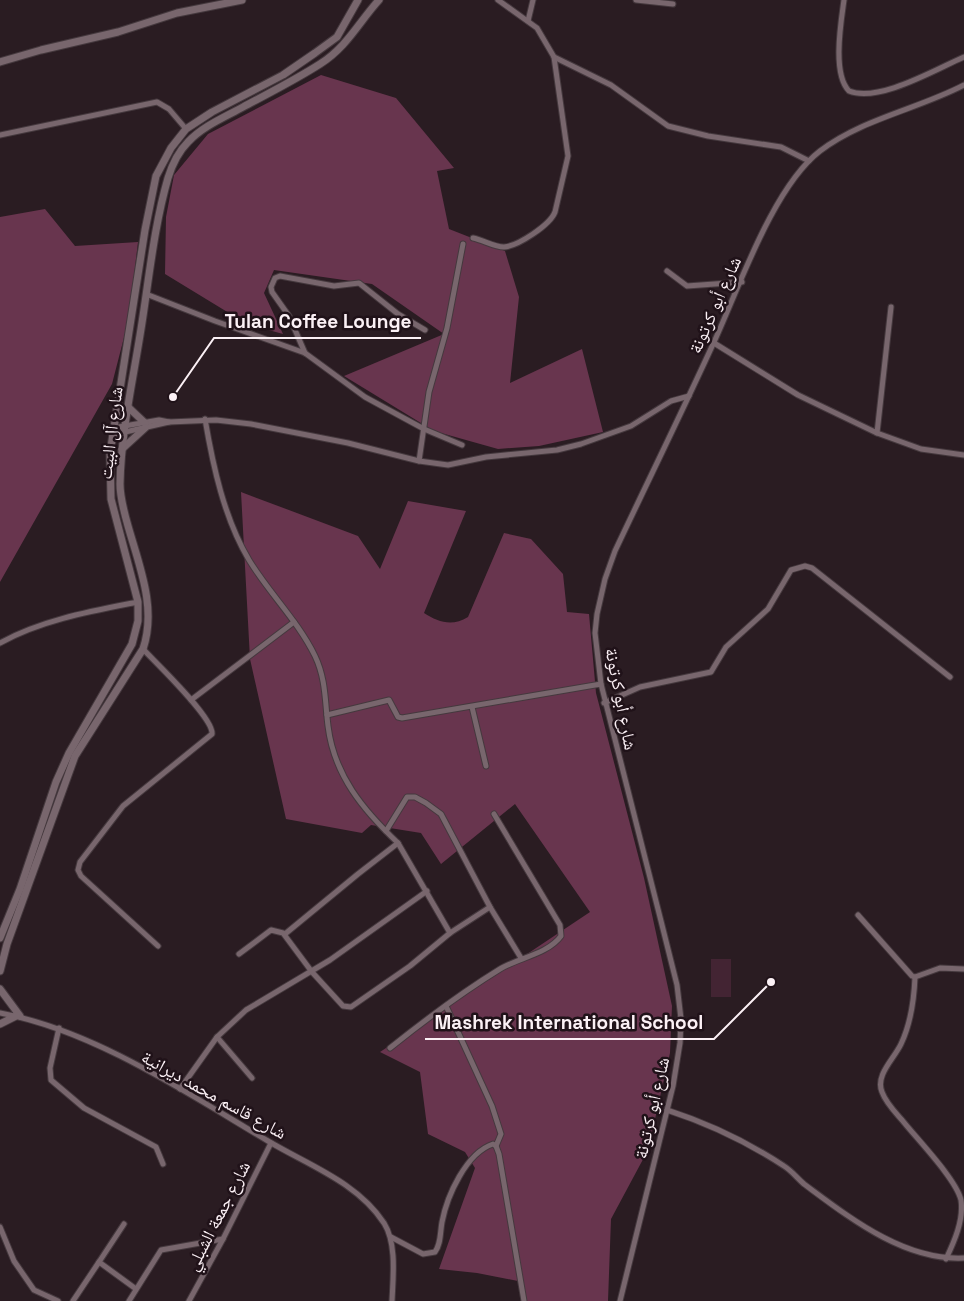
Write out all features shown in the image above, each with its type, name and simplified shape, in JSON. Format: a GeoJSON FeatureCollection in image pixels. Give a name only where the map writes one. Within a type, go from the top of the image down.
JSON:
{"type":"FeatureCollection","features":[{"type":"Feature","properties":{"kind":"street"},"geometry":{"type":"LineString","coordinates":[[0,62],[41,50],[118,32],[178,13],[242,0]]}},
{"type":"Feature","properties":{"kind":"street","name":"شارع آل البيت"},"geometry":{"type":"LineString","coordinates":[[0,938],[20,889],[56,782],[69,753],[132,644],[138,622],[138,602],[111,499],[109,472],[113,431],[144,230],[156,176],[171,148],[186,129],[212,112],[283,75],[337,37],[358,0]]}},
{"type":"Feature","properties":{"kind":"street"},"geometry":{"type":"LineString","coordinates":[[367,0],[379,0]]}},
{"type":"Feature","properties":{"kind":"street","name":"شارع آل البيت"},"geometry":{"type":"LineString","coordinates":[[0,971],[4,943],[75,756],[143,649],[147,634],[148,610],[142,575],[121,497],[122,450],[146,294],[168,178],[174,162],[184,147],[195,136],[219,119],[322,63],[346,42],[379,0]]}},
{"type":"Feature","properties":{"kind":"street"},"geometry":{"type":"LineString","coordinates":[[473,238],[501,246],[510,245],[543,227],[556,212],[567,169],[568,150],[554,57],[540,32],[498,0]]}},
{"type":"Feature","properties":{"kind":"street"},"geometry":{"type":"LineString","coordinates":[[528,21],[533,0]]}},
{"type":"Feature","properties":{"kind":"street"},"geometry":{"type":"LineString","coordinates":[[636,0],[673,4]]}},
{"type":"Feature","properties":{"kind":"street"},"geometry":{"type":"LineString","coordinates":[[844,0],[840,65],[842,83],[849,91],[861,94],[887,89],[964,57]]}},
{"type":"Feature","properties":{"kind":"street"},"geometry":{"type":"LineString","coordinates":[[554,57],[611,85],[673,128],[781,148],[809,161]]}},
{"type":"Feature","properties":{"kind":"street","name":"شارع أبو كرتونة"},"geometry":{"type":"LineString","coordinates":[[620,1301],[667,1110],[680,1042],[680,1002],[661,921],[604,703],[595,632],[605,579],[615,551],[774,212],[788,188],[809,161],[846,135],[964,84]]}},
{"type":"Feature","properties":{"kind":"street"},"geometry":{"type":"LineString","coordinates":[[0,135],[148,103],[162,104],[186,129]]}},
{"type":"Feature","properties":{"kind":"street"},"geometry":{"type":"LineString","coordinates":[[419,461],[428,392],[447,328],[463,244]]}},
{"type":"Feature","properties":{"kind":"street"},"geometry":{"type":"LineString","coordinates":[[667,271],[687,286],[742,282]]}},
{"type":"Feature","properties":{"kind":"street"},"geometry":{"type":"LineString","coordinates":[[305,353],[289,316],[272,292],[271,287],[275,278],[280,276],[334,286],[342,286],[353,282],[364,285],[398,314],[425,330]]}},
{"type":"Feature","properties":{"kind":"street"},"geometry":{"type":"LineString","coordinates":[[146,294],[305,353],[361,395],[424,429],[462,445]]}},
{"type":"Feature","properties":{"kind":"street"},"geometry":{"type":"LineString","coordinates":[[877,433],[891,307]]}},
{"type":"Feature","properties":{"kind":"street"},"geometry":{"type":"LineString","coordinates":[[714,343],[798,395],[877,433],[922,449],[964,454]]}},
{"type":"Feature","properties":{"kind":"street"},"geometry":{"type":"LineString","coordinates":[[113,431],[162,420],[170,422],[205,419],[260,426],[348,443],[419,461],[448,465],[486,457],[574,446],[631,426],[671,401],[688,396]]}},
{"type":"Feature","properties":{"kind":"street"},"geometry":{"type":"LineString","coordinates":[[128,407],[145,425]]}},
{"type":"Feature","properties":{"kind":"street"},"geometry":{"type":"LineString","coordinates":[[205,419],[214,465],[238,539],[248,559],[307,641],[320,668],[324,680],[332,750],[340,772],[362,806],[398,843],[450,933]]}},
{"type":"Feature","properties":{"kind":"street"},"geometry":{"type":"LineString","coordinates":[[122,450],[145,425]]}},
{"type":"Feature","properties":{"kind":"street"},"geometry":{"type":"LineString","coordinates":[[604,703],[640,687],[711,672],[726,647],[768,609],[791,570],[805,566],[812,568],[950,676]]}},
{"type":"Feature","properties":{"kind":"street"},"geometry":{"type":"LineString","coordinates":[[0,643],[51,623],[138,602]]}},
{"type":"Feature","properties":{"kind":"street"},"geometry":{"type":"LineString","coordinates":[[191,700],[294,622]]}},
{"type":"Feature","properties":{"kind":"street"},"geometry":{"type":"LineString","coordinates":[[143,649],[191,700],[211,725],[210,737],[123,806],[90,846],[78,866],[81,876],[158,946]]}},
{"type":"Feature","properties":{"kind":"street"},"geometry":{"type":"LineString","coordinates":[[327,715],[388,700],[399,718],[601,684]]}},
{"type":"Feature","properties":{"kind":"street"},"geometry":{"type":"LineString","coordinates":[[472,707],[486,766]]}},
{"type":"Feature","properties":{"kind":"street"},"geometry":{"type":"LineString","coordinates":[[386,831],[407,797],[415,797],[436,809],[446,822],[490,907],[521,958]]}},
{"type":"Feature","properties":{"kind":"street"},"geometry":{"type":"LineString","coordinates":[[390,1048],[500,969],[559,939],[562,931],[494,814]]}},
{"type":"Feature","properties":{"kind":"street"},"geometry":{"type":"LineString","coordinates":[[285,934],[398,843]]}},
{"type":"Feature","properties":{"kind":"street"},"geometry":{"type":"LineString","coordinates":[[180,1089],[217,1037],[246,1010],[312,972],[426,891]]}},
{"type":"Feature","properties":{"kind":"street"},"geometry":{"type":"LineString","coordinates":[[239,954],[271,930],[285,934],[312,972],[343,1006],[351,1007],[417,961],[450,933],[490,907]]}},
{"type":"Feature","properties":{"kind":"street"},"geometry":{"type":"LineString","coordinates":[[858,915],[908,974],[915,977],[940,968],[964,969]]}},
{"type":"Feature","properties":{"kind":"street"},"geometry":{"type":"LineString","coordinates":[[915,977],[914,1001],[908,1027],[900,1046],[882,1076],[880,1085],[889,1104],[950,1180],[961,1200],[960,1224],[946,1259]]}},
{"type":"Feature","properties":{"kind":"street"},"geometry":{"type":"LineString","coordinates":[[0,989],[18,1016],[0,1024]]}},
{"type":"Feature","properties":{"kind":"street"},"geometry":{"type":"LineString","coordinates":[[446,1006],[492,1106],[501,1134],[496,1146],[524,1301]]}},
{"type":"Feature","properties":{"kind":"street","name":"شارع قاسم محمد ديرانية"},"geometry":{"type":"LineString","coordinates":[[0,1013],[18,1016],[59,1028],[180,1089],[271,1143],[342,1182],[378,1216],[391,1237]]}},
{"type":"Feature","properties":{"kind":"street"},"geometry":{"type":"LineString","coordinates":[[59,1028],[49,1071],[51,1080],[84,1108],[156,1147],[163,1164]]}},
{"type":"Feature","properties":{"kind":"street"},"geometry":{"type":"LineString","coordinates":[[217,1037],[252,1078]]}},
{"type":"Feature","properties":{"kind":"street"},"geometry":{"type":"LineString","coordinates":[[667,1110],[691,1118],[781,1164],[846,1214],[882,1236],[914,1251],[946,1259],[964,1258]]}},
{"type":"Feature","properties":{"kind":"street","name":"شارع جمعة الشبلي"},"geometry":{"type":"LineString","coordinates":[[189,1301],[223,1239],[271,1143]]}},
{"type":"Feature","properties":{"kind":"street"},"geometry":{"type":"LineString","coordinates":[[392,1301],[391,1237],[423,1254],[435,1252],[439,1244],[446,1208],[466,1165],[489,1145],[496,1146]]}},
{"type":"Feature","properties":{"kind":"street"},"geometry":{"type":"LineString","coordinates":[[72,1301],[124,1224]]}},
{"type":"Feature","properties":{"kind":"street"},"geometry":{"type":"LineString","coordinates":[[0,1227],[14,1261],[34,1290],[58,1301]]}},
{"type":"Feature","properties":{"kind":"street"},"geometry":{"type":"LineString","coordinates":[[129,1301],[161,1250],[200,1245],[223,1239]]}},
{"type":"Feature","properties":{"kind":"street"},"geometry":{"type":"LineString","coordinates":[[99,1262],[136,1289]]}},
{"type":"Feature","properties":{"kind":"shaded area"},"geometry":{"type":"Polygon","coordinates":[[[321,75],[396,98],[454,168],[437,171],[449,229],[505,251],[519,297],[510,383],[582,349],[603,432],[539,446],[498,449],[434,431],[344,376],[444,334],[372,284],[274,270],[264,293],[283,334],[247,324],[165,274],[166,217],[174,175],[208,134],[321,75]]]}},
{"type":"Feature","properties":{"kind":"shaded area"},"geometry":{"type":"Polygon","coordinates":[[[45,209],[75,246],[138,242],[129,318],[112,384],[0,582],[0,217],[45,209]]]}},
{"type":"Feature","properties":{"kind":"shaded area"},"geometry":{"type":"Polygon","coordinates":[[[241,492],[358,536],[380,569],[408,501],[466,511],[424,613],[435,619],[451,623],[468,617],[504,533],[531,539],[563,574],[567,612],[589,614],[596,693],[644,878],[672,1006],[670,1053],[648,1150],[611,1219],[608,1301],[522,1301],[518,1281],[477,1273],[439,1269],[475,1168],[465,1152],[428,1134],[420,1072],[380,1052],[590,912],[515,804],[441,864],[421,833],[371,825],[362,833],[286,819],[250,659],[241,492]]]}},
{"type":"Feature","properties":{"kind":"shaded area"},"geometry":{"type":"Polygon","coordinates":[[[711,959],[731,959],[731,997],[711,997],[711,959]]]}},
{"type":"Feature","properties":{"kind":"place","name":"Tulan Coffee Lounge"},"geometry":{"type":"Point","coordinates":[173,397]}},
{"type":"Feature","properties":{"kind":"place","name":"Mashrek International School"},"geometry":{"type":"Point","coordinates":[771,982]}}]}
